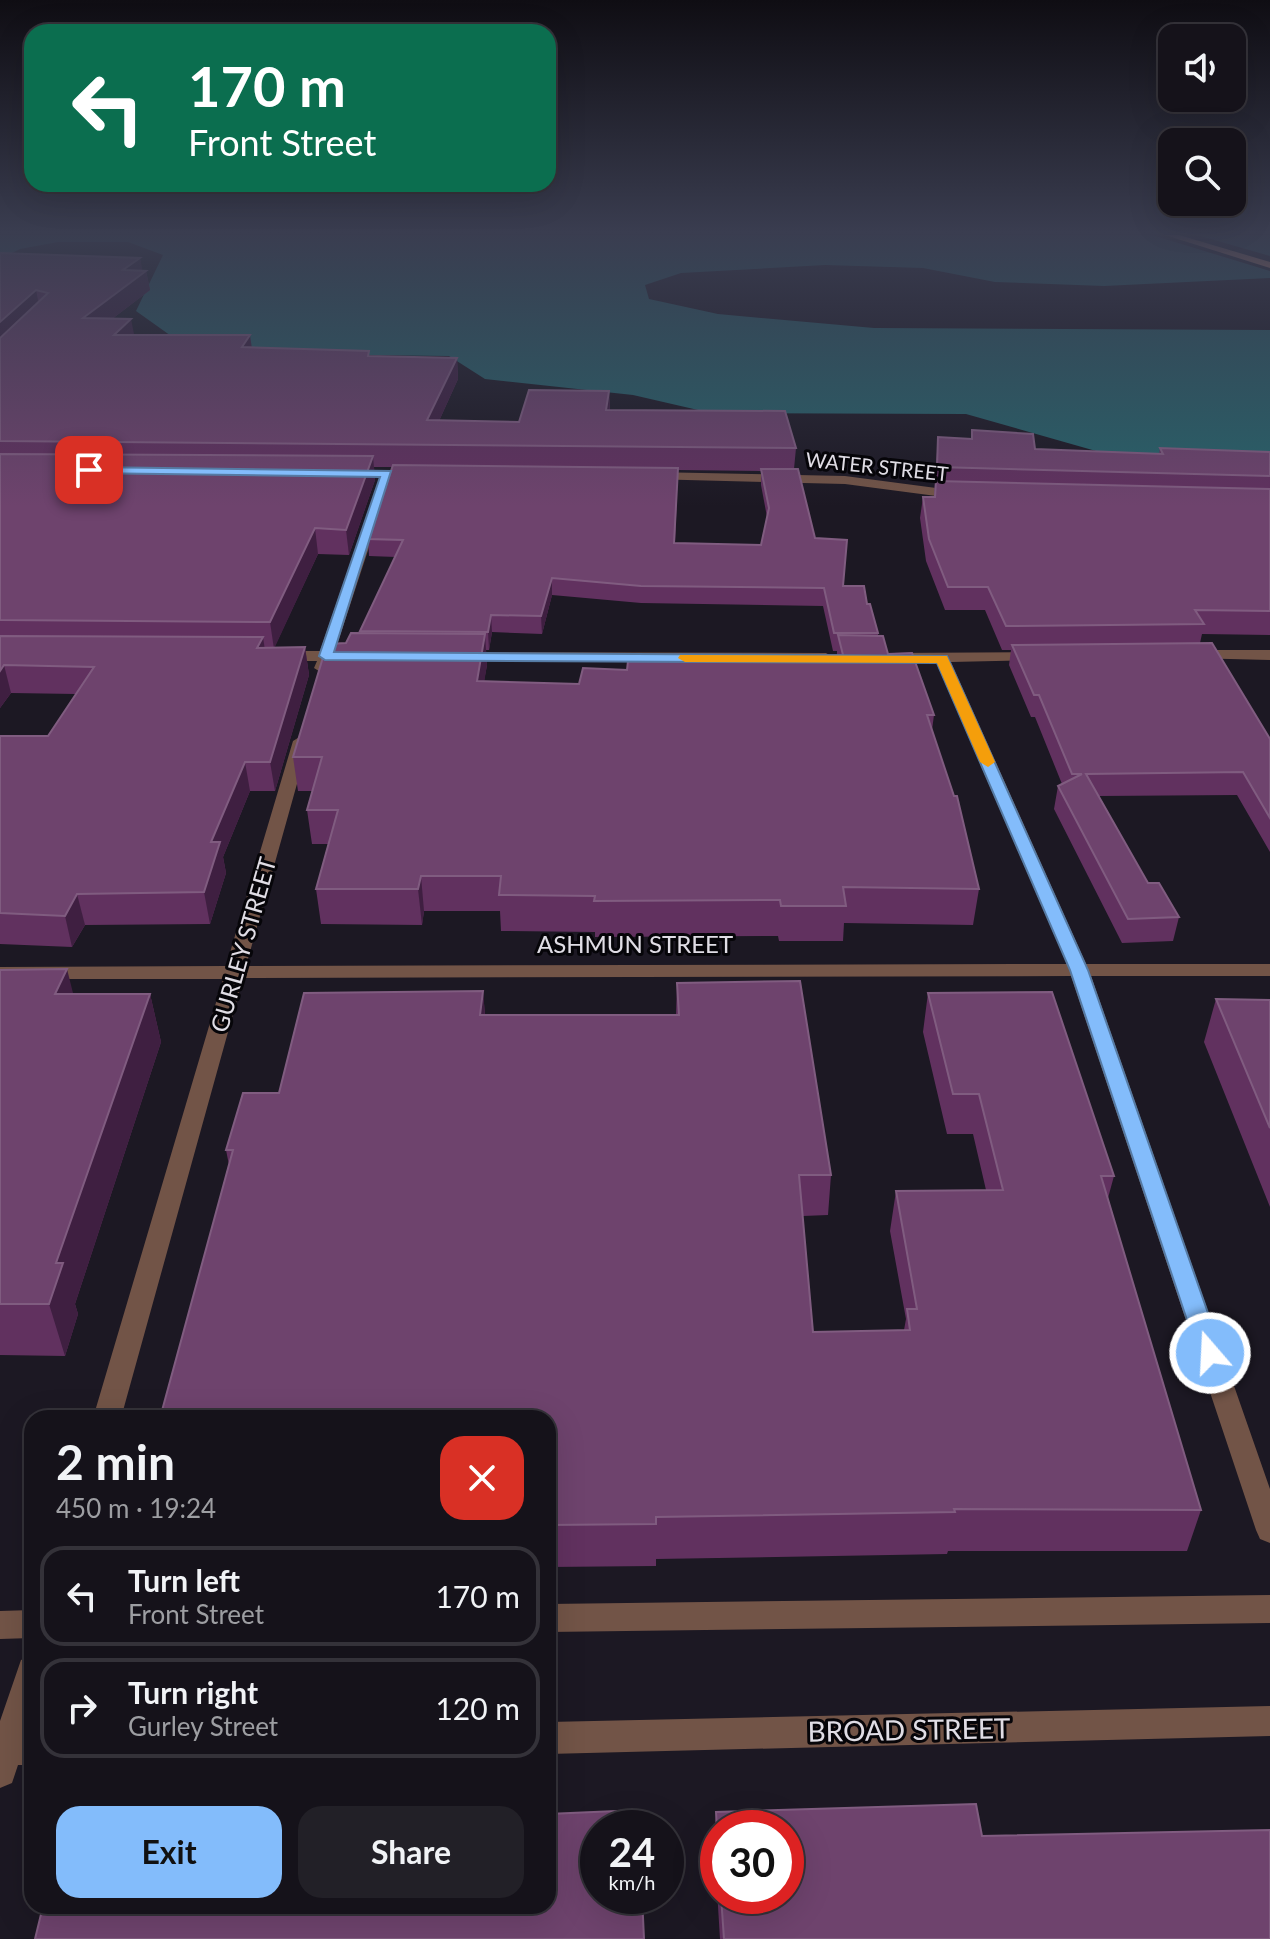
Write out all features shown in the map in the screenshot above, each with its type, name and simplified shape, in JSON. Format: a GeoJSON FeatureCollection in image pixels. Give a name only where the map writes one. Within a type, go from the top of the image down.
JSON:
{"type":"FeatureCollection","features":[{"type":"Feature","properties":{"kind":"street"},"geometry":{"type":"LineString","coordinates":[[341,473],[435,474]]}},
{"type":"Feature","properties":{"kind":"street"},"geometry":{"type":"LineString","coordinates":[[317,686],[387,473]]}},
{"type":"Feature","properties":{"kind":"street","name":"WATER STREET"},"geometry":{"type":"LineString","coordinates":[[643,476],[845,480],[933,495],[981,496]]}},
{"type":"Feature","properties":{"kind":"street"},"geometry":{"type":"LineString","coordinates":[[1176,656],[1270,655]]}},
{"type":"Feature","properties":{"kind":"street"},"geometry":{"type":"LineString","coordinates":[[263,656],[373,656]]}},
{"type":"Feature","properties":{"kind":"street"},"geometry":{"type":"LineString","coordinates":[[452,657],[847,658]]}},
{"type":"Feature","properties":{"kind":"street"},"geometry":{"type":"LineString","coordinates":[[879,658],[1051,657]]}},
{"type":"Feature","properties":{"kind":"street"},"geometry":{"type":"LineString","coordinates":[[942,659],[1079,970],[1270,1530]]}},
{"type":"Feature","properties":{"kind":"street","name":"GURLEY STREET"},"geometry":{"type":"LineString","coordinates":[[109,1410],[304,731]]}},
{"type":"Feature","properties":{"kind":"street","name":"ASHMUN STREET"},"geometry":{"type":"LineString","coordinates":[[0,973],[1270,970]]}},
{"type":"Feature","properties":{"kind":"street"},"geometry":{"type":"LineString","coordinates":[[556,1618],[1270,1609]]}},
{"type":"Feature","properties":{"kind":"street"},"geometry":{"type":"LineString","coordinates":[[0,1625],[24,1624]]}},
{"type":"Feature","properties":{"kind":"street"},"geometry":{"type":"LineString","coordinates":[[10,1755],[24,1701]]}},
{"type":"Feature","properties":{"kind":"street","name":"BROAD STREET"},"geometry":{"type":"LineString","coordinates":[[556,1738],[1270,1721]]}},
{"type":"Feature","properties":{"kind":"water"},"geometry":{"type":"Polygon","coordinates":[[[156,325],[846,325],[1270,330],[1270,469],[1124,459],[966,414],[711,413],[633,395],[485,379],[449,356],[195,353],[156,325]]]}},
{"type":"Feature","properties":{"kind":"building"},"geometry":{"type":"Polygon","coordinates":[[[13,325],[124,325],[114,335],[250,335],[242,347],[369,351],[368,356],[457,358],[427,420],[519,422],[529,390],[609,391],[606,410],[785,411],[796,448],[0,441],[0,338],[13,325]]]}},
{"type":"Feature","properties":{"kind":"building"},"geometry":{"type":"Polygon","coordinates":[[[972,430],[1033,434],[1035,449],[1163,454],[1160,448],[1270,452],[1270,476],[937,467],[938,437],[972,439],[972,430]]]}},
{"type":"Feature","properties":{"kind":"building"},"geometry":{"type":"Polygon","coordinates":[[[0,454],[373,456],[346,530],[315,528],[270,622],[0,620],[0,454]]]}},
{"type":"Feature","properties":{"kind":"building"},"geometry":{"type":"Polygon","coordinates":[[[393,465],[678,468],[674,543],[761,545],[769,508],[761,469],[798,469],[815,538],[847,540],[843,586],[864,586],[878,633],[834,633],[824,588],[641,586],[552,578],[541,616],[491,615],[488,632],[360,631],[403,540],[368,539],[393,465]]]}},
{"type":"Feature","properties":{"kind":"building"},"geometry":{"type":"Polygon","coordinates":[[[936,481],[1270,489],[1270,611],[1195,610],[1204,624],[1006,626],[988,587],[948,587],[929,539],[923,497],[935,497],[936,481]]]}},
{"type":"Feature","properties":{"kind":"building"},"geometry":{"type":"Polygon","coordinates":[[[351,633],[485,634],[477,681],[579,684],[583,668],[627,670],[628,661],[802,662],[800,656],[843,655],[838,635],[883,636],[888,654],[912,653],[934,715],[927,715],[954,796],[957,796],[979,889],[843,887],[846,906],[781,906],[780,900],[594,901],[595,896],[499,895],[501,876],[421,876],[418,889],[316,889],[338,810],[307,810],[322,757],[293,757],[327,644],[346,643],[351,633]]]}},
{"type":"Feature","properties":{"kind":"building"},"geometry":{"type":"Polygon","coordinates":[[[0,636],[263,637],[257,648],[305,647],[270,762],[245,762],[211,842],[220,842],[204,892],[77,894],[65,916],[0,913],[0,736],[48,736],[94,667],[4,665],[0,671],[0,636]]]}},
{"type":"Feature","properties":{"kind":"building"},"geometry":{"type":"Polygon","coordinates":[[[1212,643],[1270,739],[1270,818],[1243,772],[1086,774],[1148,883],[1159,883],[1179,917],[1128,919],[1058,786],[1082,774],[1072,774],[1039,695],[1034,695],[1012,645],[1212,643]]]}},
{"type":"Feature","properties":{"kind":"building"},"geometry":{"type":"Polygon","coordinates":[[[67,969],[55,994],[150,994],[56,1263],[63,1263],[49,1304],[0,1304],[0,970],[67,969]]]}},
{"type":"Feature","properties":{"kind":"building"},"geometry":{"type":"Polygon","coordinates":[[[800,981],[831,1175],[799,1175],[813,1332],[910,1330],[907,1309],[917,1309],[896,1191],[1003,1190],[979,1094],[953,1094],[928,993],[1052,992],[1114,1176],[1101,1176],[1201,1510],[954,1509],[955,1512],[656,1517],[656,1524],[556,1525],[556,1410],[162,1410],[233,1150],[226,1150],[243,1093],[279,1093],[304,993],[483,991],[480,1015],[679,1015],[677,983],[800,981]]]}},
{"type":"Feature","properties":{"kind":"building"},"geometry":{"type":"Polygon","coordinates":[[[1216,999],[1270,1000],[1270,1128],[1216,999]]]}},
{"type":"Feature","properties":{"kind":"building"},"geometry":{"type":"Polygon","coordinates":[[[976,1804],[982,1836],[1270,1830],[1270,1939],[724,1939],[722,1914],[804,1914],[804,1810],[781,1810],[976,1804]]]}},
{"type":"Feature","properties":{"kind":"building"},"geometry":{"type":"Polygon","coordinates":[[[580,1813],[580,1914],[643,1914],[644,1939],[35,1939],[41,1914],[556,1914],[556,1814],[580,1813]]]}},
{"type":"Feature","properties":{"kind":"slow traffic"},"geometry":{"type":"LineString","coordinates":[[685,658],[942,659],[988,762]]}},
{"type":"Feature","properties":{"kind":"route"},"geometry":{"type":"LineString","coordinates":[[89,470],[387,473],[325,656],[942,659],[1079,970],[1210,1353]]}}]}
